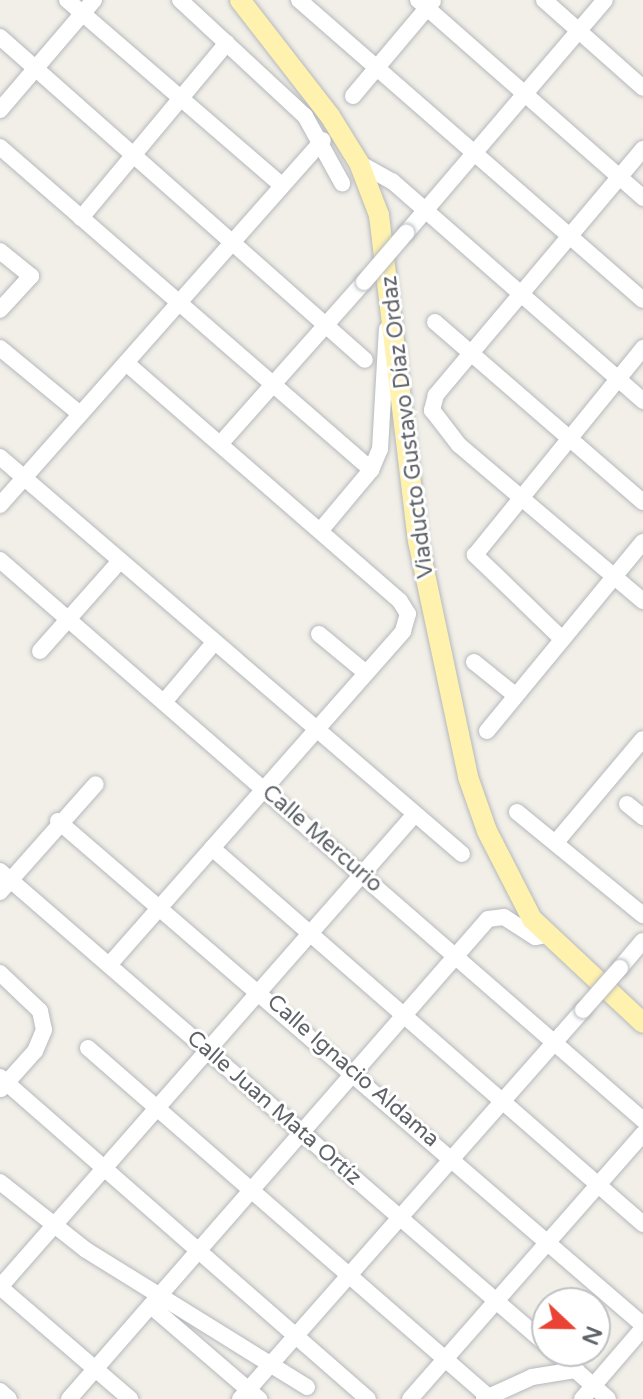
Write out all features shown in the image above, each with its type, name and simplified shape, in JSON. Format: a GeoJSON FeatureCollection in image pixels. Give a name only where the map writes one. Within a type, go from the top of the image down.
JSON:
{"type":"FeatureCollection","features":[{"type":"Feature","properties":{"kind":"main road","name":"Viaducto Gustavo Díaz Ordaz"},"geometry":{"type":"LineString","coordinates":[[240,0],[296,66],[359,163],[379,215],[394,298],[418,541],[468,777],[503,869],[546,935],[643,1023]]}},
{"type":"Feature","properties":{"kind":"street"},"geometry":{"type":"LineString","coordinates":[[67,0],[281,185]]}},
{"type":"Feature","properties":{"kind":"street"},"geometry":{"type":"LineString","coordinates":[[0,110],[94,0]]}},
{"type":"Feature","properties":{"kind":"street"},"geometry":{"type":"LineString","coordinates":[[180,0],[323,140],[342,183]]}},
{"type":"Feature","properties":{"kind":"street"},"geometry":{"type":"LineString","coordinates":[[299,0],[643,300]]}},
{"type":"Feature","properties":{"kind":"street"},"geometry":{"type":"LineString","coordinates":[[544,0],[643,88]]}},
{"type":"Feature","properties":{"kind":"street"},"geometry":{"type":"LineString","coordinates":[[221,443],[327,325],[605,0]]}},
{"type":"Feature","properties":{"kind":"street"},"geometry":{"type":"LineString","coordinates":[[353,96],[426,3],[643,198]]}},
{"type":"Feature","properties":{"kind":"street"},"geometry":{"type":"LineString","coordinates":[[0,37],[365,360]]}},
{"type":"Feature","properties":{"kind":"street"},"geometry":{"type":"LineString","coordinates":[[81,218],[227,43]]}},
{"type":"Feature","properties":{"kind":"street"},"geometry":{"type":"LineString","coordinates":[[0,505],[323,140]]}},
{"type":"Feature","properties":{"kind":"street"},"geometry":{"type":"LineString","coordinates":[[0,147],[371,470]]}},
{"type":"Feature","properties":{"kind":"street"},"geometry":{"type":"LineString","coordinates":[[643,149],[471,352],[433,402],[441,429],[643,601]]}},
{"type":"Feature","properties":{"kind":"street"},"geometry":{"type":"LineString","coordinates":[[359,163],[392,181],[519,296],[643,401]]}},
{"type":"Feature","properties":{"kind":"street"},"geometry":{"type":"LineString","coordinates":[[0,251],[31,276],[0,310]]}},
{"type":"Feature","properties":{"kind":"street"},"geometry":{"type":"LineString","coordinates":[[320,531],[371,470],[384,428],[383,372],[394,298]]}},
{"type":"Feature","properties":{"kind":"street"},"geometry":{"type":"LineString","coordinates":[[435,322],[643,502]]}},
{"type":"Feature","properties":{"kind":"street"},"geometry":{"type":"LineString","coordinates":[[0,348],[80,414]]}},
{"type":"Feature","properties":{"kind":"street"},"geometry":{"type":"LineString","coordinates":[[561,638],[475,555],[643,348]]}},
{"type":"Feature","properties":{"kind":"street"},"geometry":{"type":"LineString","coordinates":[[109,965],[403,631],[408,614],[320,531],[126,363]]}},
{"type":"Feature","properties":{"kind":"street"},"geometry":{"type":"LineString","coordinates":[[0,457],[213,644],[462,854]]}},
{"type":"Feature","properties":{"kind":"street"},"geometry":{"type":"LineString","coordinates":[[487,731],[643,542]]}},
{"type":"Feature","properties":{"kind":"street","name":"Calle Mercurio"},"geometry":{"type":"LineString","coordinates":[[0,560],[643,1120]]}},
{"type":"Feature","properties":{"kind":"street"},"geometry":{"type":"LineString","coordinates":[[40,651],[119,562]]}},
{"type":"Feature","properties":{"kind":"street"},"geometry":{"type":"LineString","coordinates":[[319,634],[366,673]]}},
{"type":"Feature","properties":{"kind":"street"},"geometry":{"type":"LineString","coordinates":[[164,702],[213,644]]}},
{"type":"Feature","properties":{"kind":"street"},"geometry":{"type":"LineString","coordinates":[[474,662],[515,695]]}},
{"type":"Feature","properties":{"kind":"street"},"geometry":{"type":"LineString","coordinates":[[557,841],[643,739]]}},
{"type":"Feature","properties":{"kind":"street"},"geometry":{"type":"LineString","coordinates":[[3,881],[96,784]]}},
{"type":"Feature","properties":{"kind":"street"},"geometry":{"type":"LineString","coordinates":[[627,804],[643,817]]}},
{"type":"Feature","properties":{"kind":"street"},"geometry":{"type":"LineString","coordinates":[[517,812],[557,841],[643,915]]}},
{"type":"Feature","properties":{"kind":"street"},"geometry":{"type":"LineString","coordinates":[[130,1399],[0,1287],[415,814]]}},
{"type":"Feature","properties":{"kind":"street","name":"Calle Ignacio Aldama"},"geometry":{"type":"LineString","coordinates":[[58,821],[260,990],[643,1326]]}},
{"type":"Feature","properties":{"kind":"street"},"geometry":{"type":"LineString","coordinates":[[212,848],[643,1224]]}},
{"type":"Feature","properties":{"kind":"street","name":"Calle Juan Mata Ortíz"},"geometry":{"type":"LineString","coordinates":[[3,881],[109,965],[531,1331]]}},
{"type":"Feature","properties":{"kind":"street"},"geometry":{"type":"LineString","coordinates":[[69,1399],[488,919],[504,917],[535,937],[546,935]]}},
{"type":"Feature","properties":{"kind":"street"},"geometry":{"type":"LineString","coordinates":[[155,1302],[249,1396],[270,1365],[643,941]]}},
{"type":"Feature","properties":{"kind":"street"},"geometry":{"type":"LineString","coordinates":[[0,973],[40,1011],[44,1030],[35,1051],[2,1083],[106,1166],[368,1399]]}},
{"type":"Feature","properties":{"kind":"street"},"geometry":{"type":"LineString","coordinates":[[88,1048],[488,1398],[532,1377],[576,1370]]}},
{"type":"Feature","properties":{"kind":"street"},"geometry":{"type":"LineString","coordinates":[[410,1399],[643,1134]]}},
{"type":"Feature","properties":{"kind":"street"},"geometry":{"type":"LineString","coordinates":[[0,1182],[53,1227],[155,1302],[307,1387]]}},
{"type":"Feature","properties":{"kind":"street"},"geometry":{"type":"LineString","coordinates":[[588,1393],[643,1326]]}},
{"type":"Feature","properties":{"kind":"street"},"geometry":{"type":"LineString","coordinates":[[573,1367],[588,1393],[608,1399]]}},
{"type":"Feature","properties":{"kind":"street"},"geometry":{"type":"LineString","coordinates":[[0,1391],[9,1399]]}}]}
